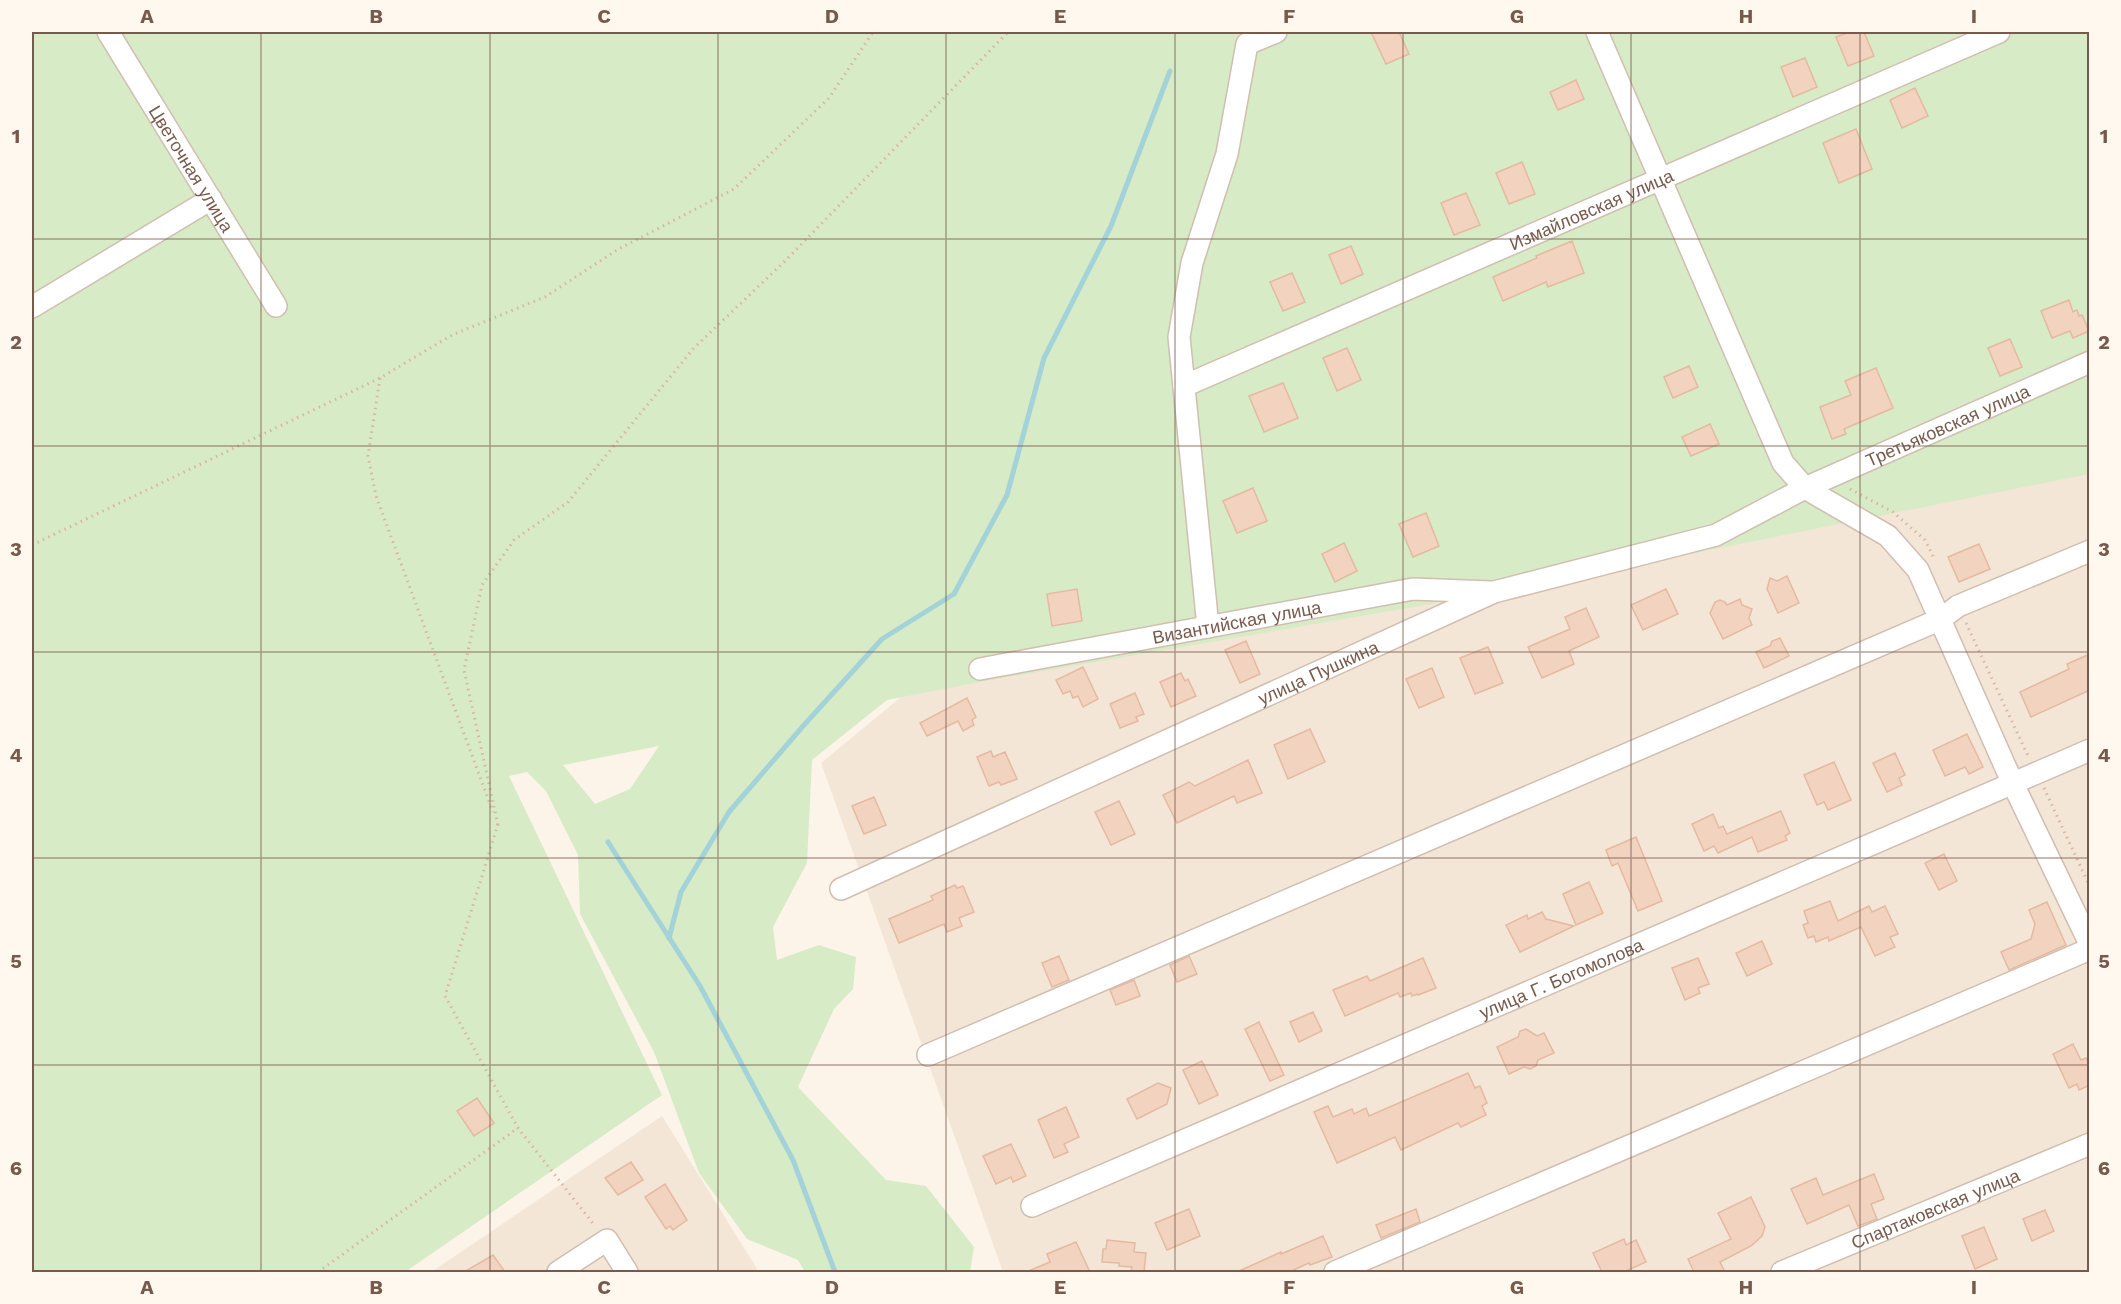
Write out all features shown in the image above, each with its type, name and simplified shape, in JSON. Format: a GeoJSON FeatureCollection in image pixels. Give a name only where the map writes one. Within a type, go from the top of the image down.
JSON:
{"type":"FeatureCollection","features":[{"type":"Feature","properties":{"kind":"street","name":"Цветочная улица"},"geometry":{"type":"LineString","coordinates":[[108,32],[276,306]]}},
{"type":"Feature","properties":{"kind":"street"},"geometry":{"type":"LineString","coordinates":[[1208,627],[1179,337],[1192,263],[1227,154],[1247,44],[1276,32]]}},
{"type":"Feature","properties":{"kind":"street"},"geometry":{"type":"LineString","coordinates":[[1335,1272],[2090,946],[2013,784],[1918,570],[1888,536],[1804,488],[1783,463],[1597,32]]}},
{"type":"Feature","properties":{"kind":"street","name":"Измайловская улица"},"geometry":{"type":"LineString","coordinates":[[1184,386],[1999,32]]}},
{"type":"Feature","properties":{"kind":"street"},"geometry":{"type":"LineString","coordinates":[[32,307],[211,199]]}},
{"type":"Feature","properties":{"kind":"street","name":"Третьяковская улица"},"geometry":{"type":"LineString","coordinates":[[1804,488],[2090,362]]}},
{"type":"Feature","properties":{"kind":"street","name":"улица Пушкина"},"geometry":{"type":"LineString","coordinates":[[841,889],[1494,592],[1716,535],[1804,488]]}},
{"type":"Feature","properties":{"kind":"street"},"geometry":{"type":"LineString","coordinates":[[928,1054],[1941,619],[1958,606],[2090,551]]}},
{"type":"Feature","properties":{"kind":"street","name":"Византийская улица"},"geometry":{"type":"LineString","coordinates":[[980,669],[1413,589],[1494,592]]}},
{"type":"Feature","properties":{"kind":"street","name":"улица Г. Богомолова"},"geometry":{"type":"LineString","coordinates":[[1032,1206],[2090,750]]}},
{"type":"Feature","properties":{"kind":"street","name":"Спартаковская улица"},"geometry":{"type":"LineString","coordinates":[[1782,1272],[2090,1144]]}},
{"type":"Feature","properties":{"kind":"street"},"geometry":{"type":"LineString","coordinates":[[558,1272],[607,1240],[627,1272]]}},
{"type":"Feature","properties":{"kind":"path"},"geometry":{"type":"LineString","coordinates":[[32,545],[380,378],[452,335],[545,297],[617,250],[734,189],[829,98],[873,32]]}},
{"type":"Feature","properties":{"kind":"path"},"geometry":{"type":"LineString","coordinates":[[607,1240],[518,1128],[446,996],[498,825],[464,670],[482,585],[514,540],[568,502],[693,349],[787,259],[1008,32]]}},
{"type":"Feature","properties":{"kind":"path"},"geometry":{"type":"LineString","coordinates":[[380,378],[368,456],[376,496],[498,825]]}},
{"type":"Feature","properties":{"kind":"path"},"geometry":{"type":"LineString","coordinates":[[318,1272],[518,1128]]}},
{"type":"Feature","properties":{"kind":"shaded area"},"geometry":{"type":"Polygon","coordinates":[[[2089,472],[2089,1272],[1003,1272],[821,763],[912,688],[2089,472]]]}},
{"type":"Feature","properties":{"kind":"shaded area"},"geometry":{"type":"Polygon","coordinates":[[[662,1116],[759,1272],[431,1272],[662,1116]]]}},
{"type":"Feature","properties":{"kind":"green space"},"geometry":{"type":"Polygon","coordinates":[[[32,32],[2089,32],[2089,474],[1495,593],[887,700],[812,760],[807,863],[773,927],[777,960],[819,945],[856,957],[853,989],[834,1009],[798,1087],[886,1180],[926,1186],[974,1247],[970,1272],[805,1272],[798,1260],[747,1239],[699,1173],[654,1052],[580,914],[578,855],[546,791],[527,772],[509,776],[662,1095],[405,1272],[32,1272],[32,32]],[[659,746],[563,765],[595,804],[630,789],[659,746]]]}},
{"type":"Feature","properties":{"kind":"building"},"geometry":{"type":"Polygon","coordinates":[[[1371,32],[1399,32],[1409,54],[1386,64],[1371,32]]]}},
{"type":"Feature","properties":{"kind":"building"},"geometry":{"type":"Polygon","coordinates":[[[1850,32],[1864,32],[1874,56],[1848,66],[1836,37],[1850,32]]]}},
{"type":"Feature","properties":{"kind":"building"},"geometry":{"type":"Polygon","coordinates":[[[1805,58],[1817,87],[1793,97],[1781,67],[1805,58]]]}},
{"type":"Feature","properties":{"kind":"building"},"geometry":{"type":"Polygon","coordinates":[[[1576,80],[1584,99],[1558,110],[1550,92],[1576,80]]]}},
{"type":"Feature","properties":{"kind":"building"},"geometry":{"type":"Polygon","coordinates":[[[1915,88],[1928,116],[1902,128],[1890,100],[1915,88]]]}},
{"type":"Feature","properties":{"kind":"building"},"geometry":{"type":"Polygon","coordinates":[[[1856,129],[1872,169],[1839,183],[1823,143],[1856,129]]]}},
{"type":"Feature","properties":{"kind":"building"},"geometry":{"type":"Polygon","coordinates":[[[1522,162],[1535,194],[1509,204],[1496,173],[1522,162]]]}},
{"type":"Feature","properties":{"kind":"building"},"geometry":{"type":"Polygon","coordinates":[[[1466,193],[1480,225],[1454,235],[1441,203],[1466,193]]]}},
{"type":"Feature","properties":{"kind":"building"},"geometry":{"type":"Polygon","coordinates":[[[1572,241],[1584,273],[1548,287],[1546,282],[1503,301],[1493,277],[1572,241]]]}},
{"type":"Feature","properties":{"kind":"building"},"geometry":{"type":"Polygon","coordinates":[[[1351,246],[1363,274],[1341,284],[1329,255],[1351,246]]]}},
{"type":"Feature","properties":{"kind":"building"},"geometry":{"type":"Polygon","coordinates":[[[1292,273],[1305,302],[1283,311],[1270,282],[1292,273]]]}},
{"type":"Feature","properties":{"kind":"building"},"geometry":{"type":"Polygon","coordinates":[[[2069,300],[2073,312],[2077,310],[2079,316],[2082,315],[2089,331],[2073,338],[2070,331],[2052,338],[2041,311],[2069,300]]]}},
{"type":"Feature","properties":{"kind":"building"},"geometry":{"type":"Polygon","coordinates":[[[2010,339],[2022,367],[2000,376],[1988,348],[2010,339]]]}},
{"type":"Feature","properties":{"kind":"building"},"geometry":{"type":"Polygon","coordinates":[[[1347,348],[1361,380],[1337,391],[1323,358],[1347,348]]]}},
{"type":"Feature","properties":{"kind":"building"},"geometry":{"type":"Polygon","coordinates":[[[1689,366],[1698,387],[1673,398],[1664,377],[1689,366]]]}},
{"type":"Feature","properties":{"kind":"building"},"geometry":{"type":"Polygon","coordinates":[[[1876,368],[1893,408],[1844,429],[1846,434],[1832,439],[1820,407],[1851,395],[1845,381],[1876,368]]]}},
{"type":"Feature","properties":{"kind":"building"},"geometry":{"type":"Polygon","coordinates":[[[1283,383],[1298,418],[1264,432],[1249,396],[1283,383]]]}},
{"type":"Feature","properties":{"kind":"building"},"geometry":{"type":"Polygon","coordinates":[[[1710,424],[1719,444],[1691,456],[1682,437],[1710,424]]]}},
{"type":"Feature","properties":{"kind":"building"},"geometry":{"type":"Polygon","coordinates":[[[1253,488],[1267,521],[1237,533],[1223,501],[1253,488]]]}},
{"type":"Feature","properties":{"kind":"building"},"geometry":{"type":"Polygon","coordinates":[[[1426,513],[1439,546],[1413,557],[1399,524],[1426,513]]]}},
{"type":"Feature","properties":{"kind":"building"},"geometry":{"type":"Polygon","coordinates":[[[1344,543],[1357,571],[1335,582],[1322,554],[1344,543]]]}},
{"type":"Feature","properties":{"kind":"building"},"geometry":{"type":"Polygon","coordinates":[[[1979,544],[1990,569],[1959,582],[1948,557],[1979,544]]]}},
{"type":"Feature","properties":{"kind":"building"},"geometry":{"type":"Polygon","coordinates":[[[1787,576],[1799,603],[1778,613],[1767,589],[1770,578],[1777,581],[1787,576]]]}},
{"type":"Feature","properties":{"kind":"building"},"geometry":{"type":"Polygon","coordinates":[[[1077,589],[1082,621],[1052,626],[1047,594],[1077,589]]]}},
{"type":"Feature","properties":{"kind":"building"},"geometry":{"type":"Polygon","coordinates":[[[1666,589],[1678,614],[1643,630],[1631,605],[1666,589]]]}},
{"type":"Feature","properties":{"kind":"building"},"geometry":{"type":"Polygon","coordinates":[[[1740,599],[1742,605],[1752,609],[1749,618],[1752,625],[1723,639],[1710,613],[1715,602],[1720,600],[1727,605],[1740,599]]]}},
{"type":"Feature","properties":{"kind":"building"},"geometry":{"type":"Polygon","coordinates":[[[1586,608],[1599,637],[1569,651],[1574,664],[1542,678],[1528,647],[1570,629],[1565,617],[1586,608]]]}},
{"type":"Feature","properties":{"kind":"building"},"geometry":{"type":"Polygon","coordinates":[[[1780,638],[1789,656],[1764,668],[1756,652],[1770,646],[1772,641],[1780,638]]]}},
{"type":"Feature","properties":{"kind":"building"},"geometry":{"type":"Polygon","coordinates":[[[1246,641],[1260,674],[1240,683],[1225,650],[1246,641]]]}},
{"type":"Feature","properties":{"kind":"building"},"geometry":{"type":"Polygon","coordinates":[[[1488,647],[1503,683],[1475,694],[1460,658],[1488,647]]]}},
{"type":"Feature","properties":{"kind":"building"},"geometry":{"type":"Polygon","coordinates":[[[2090,654],[2090,690],[2031,717],[2020,692],[2069,669],[2067,664],[2090,654]]]}},
{"type":"Feature","properties":{"kind":"building"},"geometry":{"type":"Polygon","coordinates":[[[1083,667],[1098,699],[1083,707],[1078,696],[1073,698],[1070,691],[1063,694],[1056,680],[1083,667]]]}},
{"type":"Feature","properties":{"kind":"building"},"geometry":{"type":"Polygon","coordinates":[[[1432,668],[1444,697],[1419,708],[1406,679],[1432,668]]]}},
{"type":"Feature","properties":{"kind":"building"},"geometry":{"type":"Polygon","coordinates":[[[1181,673],[1185,681],[1188,679],[1196,696],[1171,707],[1160,682],[1181,673]]]}},
{"type":"Feature","properties":{"kind":"building"},"geometry":{"type":"Polygon","coordinates":[[[1135,693],[1144,714],[1136,717],[1138,721],[1120,728],[1110,704],[1135,693]]]}},
{"type":"Feature","properties":{"kind":"building"},"geometry":{"type":"Polygon","coordinates":[[[967,698],[976,717],[972,720],[974,725],[963,731],[958,721],[927,736],[920,723],[967,698]]]}},
{"type":"Feature","properties":{"kind":"building"},"geometry":{"type":"Polygon","coordinates":[[[1310,729],[1325,762],[1288,779],[1274,745],[1310,729]]]}},
{"type":"Feature","properties":{"kind":"building"},"geometry":{"type":"Polygon","coordinates":[[[1967,734],[1983,767],[1969,774],[1965,767],[1945,776],[1933,750],[1967,734]]]}},
{"type":"Feature","properties":{"kind":"building"},"geometry":{"type":"Polygon","coordinates":[[[991,751],[993,757],[1005,752],[1017,779],[1001,785],[999,782],[989,786],[977,757],[991,751]]]}},
{"type":"Feature","properties":{"kind":"building"},"geometry":{"type":"Polygon","coordinates":[[[1895,753],[1905,775],[1899,778],[1902,785],[1887,792],[1873,763],[1895,753]]]}},
{"type":"Feature","properties":{"kind":"building"},"geometry":{"type":"Polygon","coordinates":[[[1248,760],[1262,793],[1237,803],[1234,796],[1177,823],[1163,795],[1189,782],[1195,786],[1248,760]]]}},
{"type":"Feature","properties":{"kind":"building"},"geometry":{"type":"Polygon","coordinates":[[[1834,762],[1851,800],[1828,810],[1824,802],[1817,805],[1804,775],[1834,762]]]}},
{"type":"Feature","properties":{"kind":"building"},"geometry":{"type":"Polygon","coordinates":[[[874,797],[886,825],[864,834],[852,806],[874,797]]]}},
{"type":"Feature","properties":{"kind":"building"},"geometry":{"type":"Polygon","coordinates":[[[1119,801],[1135,834],[1111,845],[1095,812],[1119,801]]]}},
{"type":"Feature","properties":{"kind":"building"},"geometry":{"type":"Polygon","coordinates":[[[1781,811],[1790,833],[1785,836],[1787,840],[1758,852],[1752,837],[1718,853],[1714,846],[1704,851],[1692,824],[1713,814],[1719,828],[1723,826],[1727,834],[1781,811]]]}},
{"type":"Feature","properties":{"kind":"building"},"geometry":{"type":"Polygon","coordinates":[[[1636,837],[1662,901],[1638,911],[1618,863],[1612,866],[1606,850],[1636,837]]]}},
{"type":"Feature","properties":{"kind":"building"},"geometry":{"type":"Polygon","coordinates":[[[1944,854],[1957,881],[1939,890],[1925,863],[1944,854]]]}},
{"type":"Feature","properties":{"kind":"building"},"geometry":{"type":"Polygon","coordinates":[[[1589,882],[1603,913],[1576,925],[1563,894],[1589,882]]]}},
{"type":"Feature","properties":{"kind":"building"},"geometry":{"type":"Polygon","coordinates":[[[955,885],[957,888],[963,886],[974,912],[959,918],[962,926],[947,932],[944,924],[899,943],[889,919],[933,900],[931,896],[955,885]]]}},
{"type":"Feature","properties":{"kind":"building"},"geometry":{"type":"Polygon","coordinates":[[[1830,901],[1838,921],[1869,906],[1872,912],[1885,906],[1898,934],[1890,937],[1895,947],[1875,956],[1861,927],[1829,941],[1828,937],[1816,942],[1814,936],[1808,938],[1803,925],[1808,923],[1804,911],[1830,901]]]}},
{"type":"Feature","properties":{"kind":"building"},"geometry":{"type":"Polygon","coordinates":[[[2047,902],[2066,945],[2009,970],[2001,952],[2031,939],[2035,924],[2029,910],[2047,902]]]}},
{"type":"Feature","properties":{"kind":"building"},"geometry":{"type":"Polygon","coordinates":[[[1542,912],[1546,919],[1574,926],[1520,952],[1506,925],[1527,915],[1528,919],[1542,912]]]}},
{"type":"Feature","properties":{"kind":"building"},"geometry":{"type":"Polygon","coordinates":[[[1762,941],[1772,964],[1747,976],[1736,953],[1762,941]]]}},
{"type":"Feature","properties":{"kind":"building"},"geometry":{"type":"Polygon","coordinates":[[[1059,956],[1069,980],[1052,987],[1042,963],[1059,956]]]}},
{"type":"Feature","properties":{"kind":"building"},"geometry":{"type":"Polygon","coordinates":[[[1189,956],[1197,974],[1177,982],[1170,965],[1189,956]]]}},
{"type":"Feature","properties":{"kind":"building"},"geometry":{"type":"Polygon","coordinates":[[[1423,958],[1436,988],[1412,996],[1411,993],[1400,997],[1398,993],[1345,1016],[1333,990],[1367,976],[1370,981],[1423,958]]]}},
{"type":"Feature","properties":{"kind":"building"},"geometry":{"type":"Polygon","coordinates":[[[1698,958],[1709,984],[1698,988],[1700,993],[1685,1000],[1672,968],[1698,958]]]}},
{"type":"Feature","properties":{"kind":"building"},"geometry":{"type":"Polygon","coordinates":[[[1134,980],[1140,996],[1116,1005],[1110,990],[1134,980]]]}},
{"type":"Feature","properties":{"kind":"building"},"geometry":{"type":"Polygon","coordinates":[[[1313,1012],[1322,1031],[1299,1042],[1290,1022],[1313,1012]]]}},
{"type":"Feature","properties":{"kind":"building"},"geometry":{"type":"Polygon","coordinates":[[[1259,1022],[1284,1075],[1270,1081],[1245,1029],[1259,1022]]]}},
{"type":"Feature","properties":{"kind":"building"},"geometry":{"type":"Polygon","coordinates":[[[1526,1029],[1537,1036],[1544,1033],[1554,1053],[1538,1060],[1536,1066],[1530,1069],[1524,1067],[1509,1074],[1497,1047],[1518,1037],[1520,1031],[1526,1029]]]}},
{"type":"Feature","properties":{"kind":"building"},"geometry":{"type":"Polygon","coordinates":[[[2073,1044],[2081,1060],[2086,1058],[2090,1065],[2090,1085],[2079,1090],[2077,1084],[2069,1088],[2053,1054],[2073,1044]]]}},
{"type":"Feature","properties":{"kind":"building"},"geometry":{"type":"Polygon","coordinates":[[[1202,1061],[1218,1095],[1199,1104],[1183,1070],[1202,1061]]]}},
{"type":"Feature","properties":{"kind":"building"},"geometry":{"type":"Polygon","coordinates":[[[1468,1073],[1475,1088],[1480,1086],[1487,1103],[1482,1106],[1486,1115],[1461,1127],[1458,1123],[1401,1150],[1395,1137],[1337,1163],[1314,1112],[1328,1106],[1333,1117],[1352,1109],[1354,1114],[1366,1108],[1369,1116],[1468,1073]]]}},
{"type":"Feature","properties":{"kind":"building"},"geometry":{"type":"Polygon","coordinates":[[[1158,1083],[1171,1088],[1167,1104],[1137,1119],[1127,1099],[1158,1083]]]}},
{"type":"Feature","properties":{"kind":"building"},"geometry":{"type":"Polygon","coordinates":[[[477,1098],[494,1123],[474,1136],[457,1111],[477,1098]]]}},
{"type":"Feature","properties":{"kind":"building"},"geometry":{"type":"Polygon","coordinates":[[[1066,1107],[1079,1137],[1064,1144],[1068,1152],[1054,1158],[1038,1120],[1066,1107]]]}},
{"type":"Feature","properties":{"kind":"building"},"geometry":{"type":"Polygon","coordinates":[[[1011,1144],[1026,1176],[1013,1182],[1011,1177],[996,1184],[983,1156],[1011,1144]]]}},
{"type":"Feature","properties":{"kind":"building"},"geometry":{"type":"Polygon","coordinates":[[[631,1162],[643,1180],[618,1195],[605,1178],[631,1162]]]}},
{"type":"Feature","properties":{"kind":"building"},"geometry":{"type":"Polygon","coordinates":[[[1874,1174],[1884,1199],[1871,1204],[1877,1219],[1858,1226],[1849,1205],[1807,1224],[1791,1189],[1816,1178],[1823,1195],[1874,1174]]]}},
{"type":"Feature","properties":{"kind":"building"},"geometry":{"type":"Polygon","coordinates":[[[665,1184],[687,1220],[673,1230],[670,1226],[666,1229],[645,1197],[665,1184]]]}},
{"type":"Feature","properties":{"kind":"building"},"geometry":{"type":"Polygon","coordinates":[[[1751,1197],[1765,1227],[1762,1236],[1751,1246],[1720,1262],[1725,1272],[1694,1272],[1688,1259],[1731,1239],[1718,1213],[1751,1197]]]}},
{"type":"Feature","properties":{"kind":"building"},"geometry":{"type":"Polygon","coordinates":[[[1189,1209],[1200,1236],[1167,1250],[1155,1223],[1189,1209]]]}},
{"type":"Feature","properties":{"kind":"building"},"geometry":{"type":"Polygon","coordinates":[[[1416,1209],[1420,1222],[1381,1238],[1376,1225],[1416,1209]]]}},
{"type":"Feature","properties":{"kind":"building"},"geometry":{"type":"Polygon","coordinates":[[[2045,1210],[2054,1231],[2032,1241],[2023,1219],[2045,1210]]]}},
{"type":"Feature","properties":{"kind":"building"},"geometry":{"type":"Polygon","coordinates":[[[1984,1227],[1997,1259],[1975,1269],[1962,1236],[1984,1227]]]}},
{"type":"Feature","properties":{"kind":"building"},"geometry":{"type":"Polygon","coordinates":[[[1323,1236],[1332,1257],[1310,1265],[1309,1263],[1289,1272],[1237,1272],[1281,1252],[1281,1254],[1323,1236]]]}},
{"type":"Feature","properties":{"kind":"building"},"geometry":{"type":"Polygon","coordinates":[[[1624,1239],[1626,1245],[1636,1240],[1646,1262],[1624,1272],[1602,1272],[1593,1253],[1624,1239]]]}},
{"type":"Feature","properties":{"kind":"building"},"geometry":{"type":"Polygon","coordinates":[[[1107,1240],[1135,1243],[1134,1252],[1146,1253],[1144,1272],[1131,1271],[1132,1267],[1119,1266],[1119,1263],[1102,1262],[1103,1249],[1106,1249],[1107,1240]]]}},
{"type":"Feature","properties":{"kind":"building"},"geometry":{"type":"Polygon","coordinates":[[[1076,1242],[1090,1272],[1026,1272],[1050,1262],[1047,1254],[1076,1242]]]}},
{"type":"Feature","properties":{"kind":"building"},"geometry":{"type":"Polygon","coordinates":[[[493,1255],[505,1272],[464,1272],[493,1255]]]}},
{"type":"Feature","properties":{"kind":"waterway"},"geometry":{"type":"LineString","coordinates":[[669,938],[681,892],[729,812],[882,639],[954,594],[1007,495],[1044,358],[1111,226],[1170,71]]}},
{"type":"Feature","properties":{"kind":"waterway"},"geometry":{"type":"LineString","coordinates":[[608,842],[700,986],[793,1160],[835,1272]]}}]}
